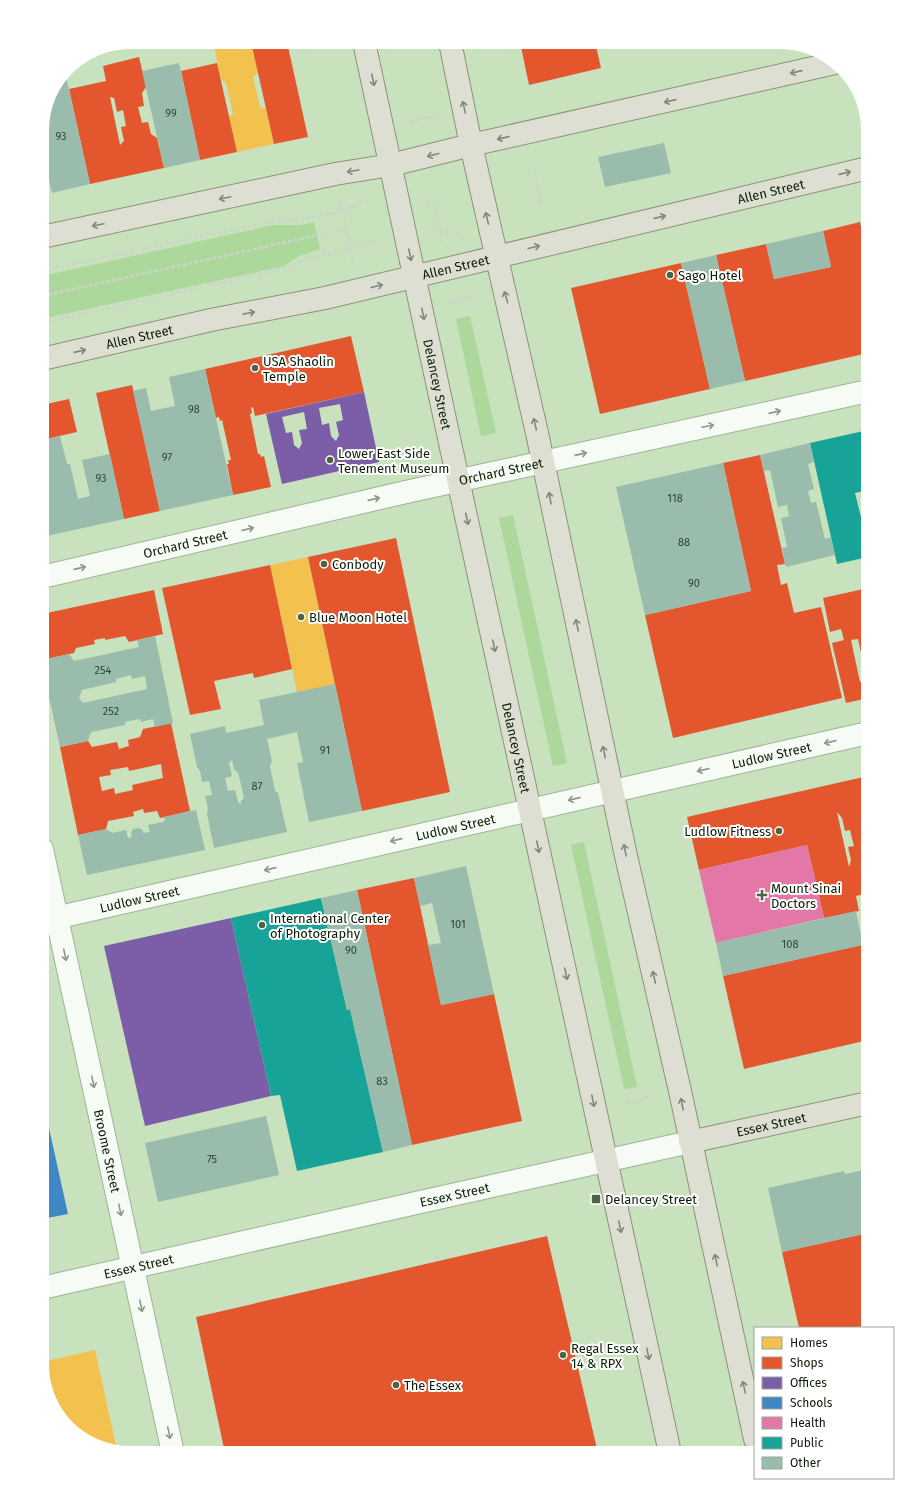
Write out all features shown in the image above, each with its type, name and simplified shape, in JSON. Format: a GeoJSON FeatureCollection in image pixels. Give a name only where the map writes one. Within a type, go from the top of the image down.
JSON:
{"type":"FeatureCollection","features":[{"type":"Feature","properties":{"kind":"main road","name":"Delancey Street"},"geometry":{"type":"LineString","coordinates":[[366,49],[668,1446]]}},
{"type":"Feature","properties":{"kind":"main road"},"geometry":{"type":"LineString","coordinates":[[451,49],[471,145],[509,307],[612,790],[754,1434]]}},
{"type":"Feature","properties":{"kind":"main road"},"geometry":{"type":"LineString","coordinates":[[49,235],[335,174],[391,165],[471,145],[827,65]]}},
{"type":"Feature","properties":{"kind":"main road","name":"Allen Street"},"geometry":{"type":"LineString","coordinates":[[49,357],[211,320],[325,298],[861,170]]}},
{"type":"Feature","properties":{"kind":"main road","name":"Essex Street"},"geometry":{"type":"LineString","coordinates":[[690,1142],[861,1105]]}},
{"type":"Feature","properties":{"kind":"street","name":"Orchard Street"},"geometry":{"type":"LineString","coordinates":[[49,575],[458,480],[861,393]]}},
{"type":"Feature","properties":{"kind":"street","name":"Ludlow Street"},"geometry":{"type":"LineString","coordinates":[[49,919],[861,735]]}},
{"type":"Feature","properties":{"kind":"street","name":"Broome Street"},"geometry":{"type":"LineString","coordinates":[[49,919],[133,1267],[172,1446]]}},
{"type":"Feature","properties":{"kind":"street","name":"Essex Street"},"geometry":{"type":"LineString","coordinates":[[49,1286],[690,1142]]}},
{"type":"Feature","properties":{"kind":"path"},"geometry":{"type":"LineString","coordinates":[[406,123],[444,114]]}},
{"type":"Feature","properties":{"kind":"path"},"geometry":{"type":"LineString","coordinates":[[49,269],[275,221],[300,219],[342,210],[362,203],[391,165]]}},
{"type":"Feature","properties":{"kind":"path"},"geometry":{"type":"LineString","coordinates":[[534,170],[542,206]]}},
{"type":"Feature","properties":{"kind":"path"},"geometry":{"type":"LineString","coordinates":[[340,200],[353,263]]}},
{"type":"Feature","properties":{"kind":"path"},"geometry":{"type":"LineString","coordinates":[[435,208],[442,242]]}},
{"type":"Feature","properties":{"kind":"path"},"geometry":{"type":"LineString","coordinates":[[49,294],[346,229]]}},
{"type":"Feature","properties":{"kind":"path"},"geometry":{"type":"LineString","coordinates":[[49,321],[284,268],[302,261],[350,248]]}},
{"type":"Feature","properties":{"kind":"path"},"geometry":{"type":"LineString","coordinates":[[452,302],[473,298]]}},
{"type":"Feature","properties":{"kind":"path"},"geometry":{"type":"LineString","coordinates":[[627,1102],[649,1098]]}},
{"type":"Feature","properties":{"kind":"path"},"geometry":{"type":"LineString","coordinates":[[514,1125],[517,1124],[518,1126]]}},
{"type":"Feature","properties":{"kind":"path"},"geometry":{"type":"LineString","coordinates":[[649,1202],[670,1197]]}},
{"type":"Feature","properties":{"kind":"path"},"geometry":{"type":"LineString","coordinates":[[434,1255],[435,1259],[439,1258]]}},
{"type":"Feature","properties":{"kind":"green space"},"geometry":{"type":"Polygon","coordinates":[[[314,222],[320,249],[299,256],[284,266],[49,317],[49,274],[273,225],[301,225],[314,222]]]}},
{"type":"Feature","properties":{"kind":"green space"},"geometry":{"type":"Polygon","coordinates":[[[470,316],[496,433],[481,436],[456,319],[470,316]]]}},
{"type":"Feature","properties":{"kind":"green space"},"geometry":{"type":"Polygon","coordinates":[[[513,515],[567,763],[553,766],[499,518],[513,515]]]}},
{"type":"Feature","properties":{"kind":"green space"},"geometry":{"type":"Polygon","coordinates":[[[584,842],[637,1087],[624,1089],[571,845],[584,842]]]}},
{"type":"Feature","properties":{"kind":"building: Homes"},"geometry":{"type":"Polygon","coordinates":[[[215,49],[253,49],[258,72],[253,77],[260,107],[266,109],[274,144],[237,152],[229,117],[233,114],[226,83],[221,79],[215,49]]]}},
{"type":"Feature","properties":{"kind":"building: Homes","name":"Blue Moon Hotel"},"geometry":{"type":"Polygon","coordinates":[[[308,557],[335,684],[297,692],[270,565],[308,557]]]}},
{"type":"Feature","properties":{"kind":"building: Homes"},"geometry":{"type":"Polygon","coordinates":[[[95,1350],[116,1444],[94,1438],[77,1426],[69,1418],[57,1401],[53,1391],[49,1370],[49,1360],[95,1350]]]}},
{"type":"Feature","properties":{"kind":"building: Shops"},"geometry":{"type":"Polygon","coordinates":[[[253,49],[289,49],[308,137],[274,144],[253,49]]]}},
{"type":"Feature","properties":{"kind":"building: Shops"},"geometry":{"type":"Polygon","coordinates":[[[521,49],[597,49],[601,68],[529,85],[521,49]]]}},
{"type":"Feature","properties":{"kind":"building: Shops"},"geometry":{"type":"Polygon","coordinates":[[[139,57],[146,87],[142,93],[144,106],[138,107],[142,123],[148,122],[151,134],[157,138],[164,168],[90,184],[69,89],[106,81],[103,66],[139,57]],[[110,97],[120,145],[124,141],[121,127],[126,126],[123,110],[117,112],[114,98],[110,97]]]}},
{"type":"Feature","properties":{"kind":"building: Shops"},"geometry":{"type":"Polygon","coordinates":[[[217,63],[237,152],[200,160],[181,71],[217,63]]]}},
{"type":"Feature","properties":{"kind":"building: Shops"},"geometry":{"type":"Polygon","coordinates":[[[860,222],[861,355],[745,381],[716,255],[766,244],[774,279],[831,267],[823,231],[860,222]]]}},
{"type":"Feature","properties":{"kind":"building: Shops"},"geometry":{"type":"Polygon","coordinates":[[[681,263],[710,389],[600,414],[571,288],[681,263]]]}},
{"type":"Feature","properties":{"kind":"building: Shops"},"geometry":{"type":"Polygon","coordinates":[[[351,336],[364,392],[255,416],[253,407],[251,408],[252,413],[250,414],[258,454],[260,454],[261,457],[264,456],[271,487],[233,495],[227,464],[229,464],[228,460],[231,460],[222,420],[220,421],[219,417],[216,418],[205,369],[351,336]]]}},
{"type":"Feature","properties":{"kind":"building: Shops"},"geometry":{"type":"Polygon","coordinates":[[[132,385],[160,511],[124,519],[96,393],[132,385]]]}},
{"type":"Feature","properties":{"kind":"building: Shops"},"geometry":{"type":"Polygon","coordinates":[[[69,399],[77,432],[49,438],[49,403],[69,399]]]}},
{"type":"Feature","properties":{"kind":"building: Shops"},"geometry":{"type":"Polygon","coordinates":[[[760,455],[785,564],[777,565],[781,585],[787,583],[794,613],[821,607],[842,698],[673,738],[645,615],[751,591],[723,463],[760,455]]]}},
{"type":"Feature","properties":{"kind":"building: Shops"},"geometry":{"type":"Polygon","coordinates":[[[396,538],[450,792],[362,811],[308,557],[396,538]]]}},
{"type":"Feature","properties":{"kind":"building: Shops"},"geometry":{"type":"Polygon","coordinates":[[[270,565],[292,669],[254,678],[253,673],[214,681],[221,709],[190,715],[162,588],[270,565]]]}},
{"type":"Feature","properties":{"kind":"building: Shops"},"geometry":{"type":"Polygon","coordinates":[[[154,590],[163,634],[129,642],[125,636],[105,640],[105,638],[94,640],[95,644],[76,648],[74,653],[49,658],[49,612],[154,590]]]}},
{"type":"Feature","properties":{"kind":"building: Shops"},"geometry":{"type":"Polygon","coordinates":[[[861,590],[861,653],[858,639],[851,640],[861,682],[861,700],[846,703],[832,643],[844,640],[841,629],[830,632],[823,598],[861,590]]]}},
{"type":"Feature","properties":{"kind":"building: Shops"},"geometry":{"type":"Polygon","coordinates":[[[171,723],[190,811],[160,818],[157,811],[144,813],[143,809],[133,812],[134,816],[108,821],[106,829],[78,835],[60,747],[88,741],[92,747],[117,742],[119,749],[129,746],[128,740],[140,737],[143,729],[171,723]],[[161,764],[129,771],[128,767],[110,770],[111,775],[99,777],[102,791],[114,788],[115,794],[133,790],[132,785],[163,778],[161,764]]]}},
{"type":"Feature","properties":{"kind":"building: Shops"},"geometry":{"type":"Polygon","coordinates":[[[861,778],[861,895],[856,896],[859,911],[824,918],[807,845],[699,870],[687,817],[861,778]],[[837,812],[849,867],[851,860],[848,847],[854,846],[850,830],[845,831],[842,818],[837,812]]]}},
{"type":"Feature","properties":{"kind":"building: Shops"},"geometry":{"type":"Polygon","coordinates":[[[414,878],[441,1005],[494,994],[522,1121],[412,1145],[357,890],[414,878]]]}},
{"type":"Feature","properties":{"kind":"building: Shops"},"geometry":{"type":"Polygon","coordinates":[[[861,945],[861,1042],[744,1069],[723,976],[861,945]]]}},
{"type":"Feature","properties":{"kind":"building: Shops"},"geometry":{"type":"Polygon","coordinates":[[[861,1235],[861,1327],[799,1327],[782,1252],[861,1235]]]}},
{"type":"Feature","properties":{"kind":"building: Shops","name":"The Essex"},"geometry":{"type":"Polygon","coordinates":[[[547,1236],[596,1446],[224,1446],[196,1317],[547,1236]]]}},
{"type":"Feature","properties":{"kind":"building: Offices"},"geometry":{"type":"Polygon","coordinates":[[[364,392],[379,462],[282,484],[266,414],[364,392]],[[340,404],[319,408],[322,425],[329,423],[331,436],[336,441],[339,435],[336,422],[343,420],[340,404]],[[304,412],[282,417],[286,433],[292,432],[294,445],[299,449],[302,443],[299,430],[307,429],[304,412]]]}},
{"type":"Feature","properties":{"kind":"building: Offices"},"geometry":{"type":"Polygon","coordinates":[[[231,918],[271,1096],[145,1126],[104,946],[231,918]]]}},
{"type":"Feature","properties":{"kind":"building: Schools"},"geometry":{"type":"Polygon","coordinates":[[[49,1128],[68,1214],[49,1218],[49,1128]]]}},
{"type":"Feature","properties":{"kind":"building: Health","name":"Mount Sinai Doctors"},"geometry":{"type":"Polygon","coordinates":[[[807,845],[824,918],[716,943],[699,870],[807,845]]]}},
{"type":"Feature","properties":{"kind":"building: Public"},"geometry":{"type":"Polygon","coordinates":[[[861,432],[861,492],[855,493],[861,517],[861,559],[837,564],[810,443],[861,432]]]}},
{"type":"Feature","properties":{"kind":"building: Public"},"geometry":{"type":"Polygon","coordinates":[[[321,898],[347,1010],[350,1009],[383,1152],[297,1171],[280,1095],[271,1096],[231,918],[321,898]]]}},
{"type":"Feature","properties":{"kind":"building: Other"},"geometry":{"type":"Polygon","coordinates":[[[179,63],[200,160],[164,168],[142,71],[179,63]]]}},
{"type":"Feature","properties":{"kind":"building: Other"},"geometry":{"type":"Polygon","coordinates":[[[67,80],[90,184],[52,193],[49,180],[49,125],[55,99],[67,80]]]}},
{"type":"Feature","properties":{"kind":"building: Other"},"geometry":{"type":"Polygon","coordinates":[[[664,143],[671,173],[605,187],[598,157],[664,143]]]}},
{"type":"Feature","properties":{"kind":"building: Other"},"geometry":{"type":"Polygon","coordinates":[[[823,231],[831,267],[774,279],[766,244],[823,231]]]}},
{"type":"Feature","properties":{"kind":"building: Other"},"geometry":{"type":"Polygon","coordinates":[[[716,255],[745,381],[710,389],[681,263],[716,255]]]}},
{"type":"Feature","properties":{"kind":"building: Other"},"geometry":{"type":"Polygon","coordinates":[[[205,369],[233,495],[160,511],[133,391],[146,388],[151,411],[175,406],[169,377],[205,369]]]}},
{"type":"Feature","properties":{"kind":"building: Other"},"geometry":{"type":"Polygon","coordinates":[[[60,436],[67,464],[70,464],[78,499],[90,496],[82,460],[110,454],[124,519],[49,535],[49,438],[60,436]]]}},
{"type":"Feature","properties":{"kind":"building: Other"},"geometry":{"type":"Polygon","coordinates":[[[810,443],[814,462],[808,464],[814,489],[808,491],[811,503],[816,502],[825,539],[831,537],[835,555],[786,567],[782,548],[787,547],[781,518],[789,516],[787,505],[778,507],[770,470],[764,471],[760,455],[810,443]]]}},
{"type":"Feature","properties":{"kind":"building: Other"},"geometry":{"type":"Polygon","coordinates":[[[723,463],[751,591],[645,615],[616,487],[723,463]]]}},
{"type":"Feature","properties":{"kind":"building: Other"},"geometry":{"type":"Polygon","coordinates":[[[155,636],[173,723],[155,727],[153,719],[141,722],[140,719],[125,722],[125,725],[91,732],[88,741],[60,747],[49,698],[49,658],[69,654],[74,661],[139,647],[137,640],[155,636]],[[131,675],[116,679],[116,682],[82,690],[79,698],[83,703],[147,689],[145,676],[132,679],[131,675]]]}},
{"type":"Feature","properties":{"kind":"building: Other"},"geometry":{"type":"Polygon","coordinates":[[[335,684],[362,811],[309,822],[297,763],[303,762],[297,732],[267,739],[272,761],[270,766],[275,791],[278,793],[287,832],[214,848],[205,796],[212,795],[209,781],[202,782],[200,771],[197,767],[190,734],[225,726],[226,733],[264,725],[259,700],[335,684]],[[232,760],[229,763],[232,776],[225,778],[228,791],[235,790],[238,802],[241,804],[241,801],[244,798],[238,773],[234,769],[232,760]]]}},
{"type":"Feature","properties":{"kind":"building: Other"},"geometry":{"type":"Polygon","coordinates":[[[196,810],[205,850],[87,875],[78,835],[106,829],[112,833],[126,830],[128,838],[132,837],[131,833],[133,829],[138,828],[143,830],[143,833],[150,832],[148,825],[163,822],[165,820],[164,817],[196,810]]]}},
{"type":"Feature","properties":{"kind":"building: Other"},"geometry":{"type":"Polygon","coordinates":[[[466,866],[494,994],[441,1005],[428,945],[441,943],[432,903],[420,906],[414,878],[466,866]]]}},
{"type":"Feature","properties":{"kind":"building: Other"},"geometry":{"type":"Polygon","coordinates":[[[357,890],[412,1145],[383,1152],[350,1009],[347,1010],[321,898],[357,890]]]}},
{"type":"Feature","properties":{"kind":"building: Other"},"geometry":{"type":"Polygon","coordinates":[[[856,911],[861,935],[861,945],[723,976],[716,943],[856,911]]]}},
{"type":"Feature","properties":{"kind":"building: Other"},"geometry":{"type":"Polygon","coordinates":[[[266,1116],[279,1175],[158,1202],[145,1143],[266,1116]]]}},
{"type":"Feature","properties":{"kind":"building: Other"},"geometry":{"type":"Polygon","coordinates":[[[844,1171],[845,1174],[861,1171],[861,1235],[782,1252],[768,1188],[844,1171]]]}},
{"type":"Feature","properties":{"kind":"place","name":"Sago Hotel"},"geometry":{"type":"Point","coordinates":[670,275]}},
{"type":"Feature","properties":{"kind":"place","name":"USA Shaolin Temple"},"geometry":{"type":"Point","coordinates":[255,368]}},
{"type":"Feature","properties":{"kind":"place","name":"Lower East Side Tenement Museum"},"geometry":{"type":"Point","coordinates":[330,460]}},
{"type":"Feature","properties":{"kind":"place","name":"Conbody"},"geometry":{"type":"Point","coordinates":[324,564]}},
{"type":"Feature","properties":{"kind":"place","name":"Blue Moon Hotel"},"geometry":{"type":"Point","coordinates":[301,617]}},
{"type":"Feature","properties":{"kind":"place","name":"Ludlow Fitness"},"geometry":{"type":"Point","coordinates":[779,831]}},
{"type":"Feature","properties":{"kind":"place","name":"Mount Sinai Doctors"},"geometry":{"type":"Point","coordinates":[762,895]}},
{"type":"Feature","properties":{"kind":"place","name":"International Center of Photography"},"geometry":{"type":"Point","coordinates":[262,925]}},
{"type":"Feature","properties":{"kind":"place","name":"Delancey Street"},"geometry":{"type":"Point","coordinates":[596,1199]}},
{"type":"Feature","properties":{"kind":"place","name":"Regal Essex 14 & RPX"},"geometry":{"type":"Point","coordinates":[563,1355]}},
{"type":"Feature","properties":{"kind":"place","name":"The Essex"},"geometry":{"type":"Point","coordinates":[396,1385]}}]}
